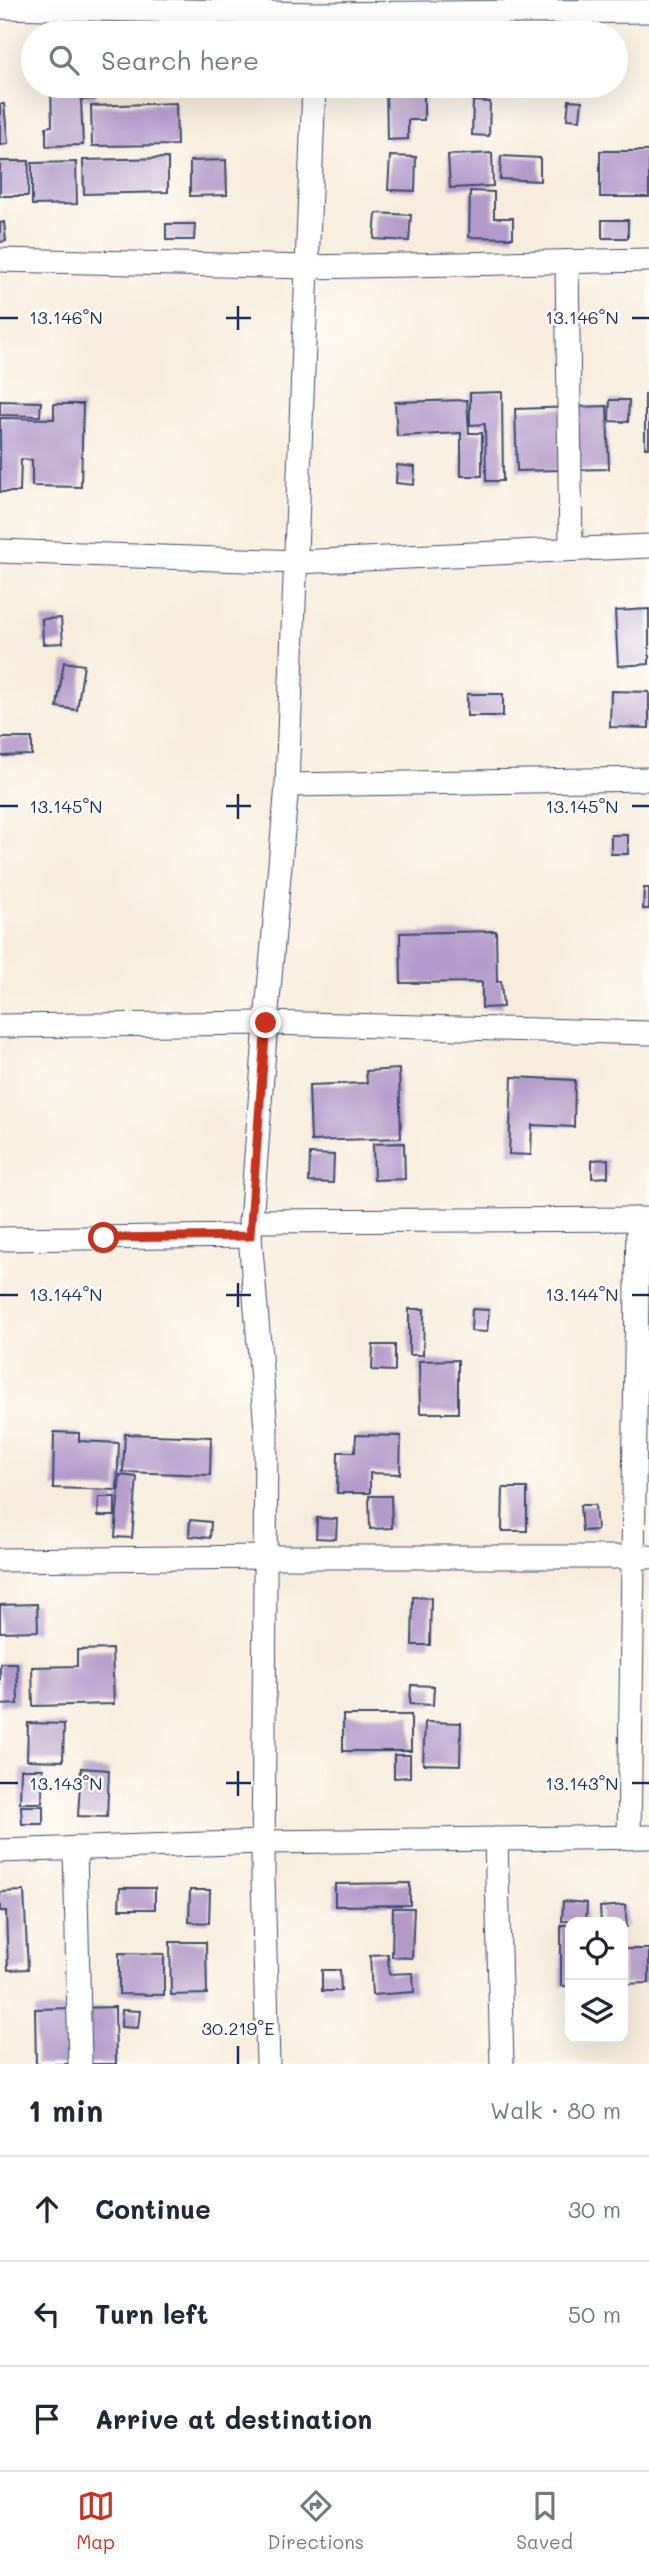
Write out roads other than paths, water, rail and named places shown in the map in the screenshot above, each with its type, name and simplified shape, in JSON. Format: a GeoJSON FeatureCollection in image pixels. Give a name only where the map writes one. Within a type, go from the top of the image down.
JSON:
{"type":"FeatureCollection","features":[{"type":"Feature","properties":{"kind":"street"},"geometry":{"type":"LineString","coordinates":[[0,7],[315,16],[649,11]]}},
{"type":"Feature","properties":{"kind":"street"},"geometry":{"type":"LineString","coordinates":[[268,2064],[263,1842],[266,1429],[250,1228],[287,785],[314,98]]}},
{"type":"Feature","properties":{"kind":"street"},"geometry":{"type":"LineString","coordinates":[[0,260],[307,267],[649,260]]}},
{"type":"Feature","properties":{"kind":"street"},"geometry":{"type":"LineString","coordinates":[[567,262],[571,550]]}},
{"type":"Feature","properties":{"kind":"street"},"geometry":{"type":"LineString","coordinates":[[0,551],[297,562],[649,546]]}},
{"type":"Feature","properties":{"kind":"street"},"geometry":{"type":"LineString","coordinates":[[287,785],[649,779]]}},
{"type":"Feature","properties":{"kind":"street"},"geometry":{"type":"LineString","coordinates":[[0,1026],[266,1023],[649,1032]]}},
{"type":"Feature","properties":{"kind":"street"},"geometry":{"type":"LineString","coordinates":[[0,1239],[250,1228],[643,1219],[639,1838],[263,1842],[0,1851]]}},
{"type":"Feature","properties":{"kind":"street"},"geometry":{"type":"LineString","coordinates":[[0,1560],[641,1557]]}},
{"type":"Feature","properties":{"kind":"street"},"geometry":{"type":"LineString","coordinates":[[496,1839],[502,2064]]}},
{"type":"Feature","properties":{"kind":"street"},"geometry":{"type":"LineString","coordinates":[[75,1848],[80,2064]]}}]}
